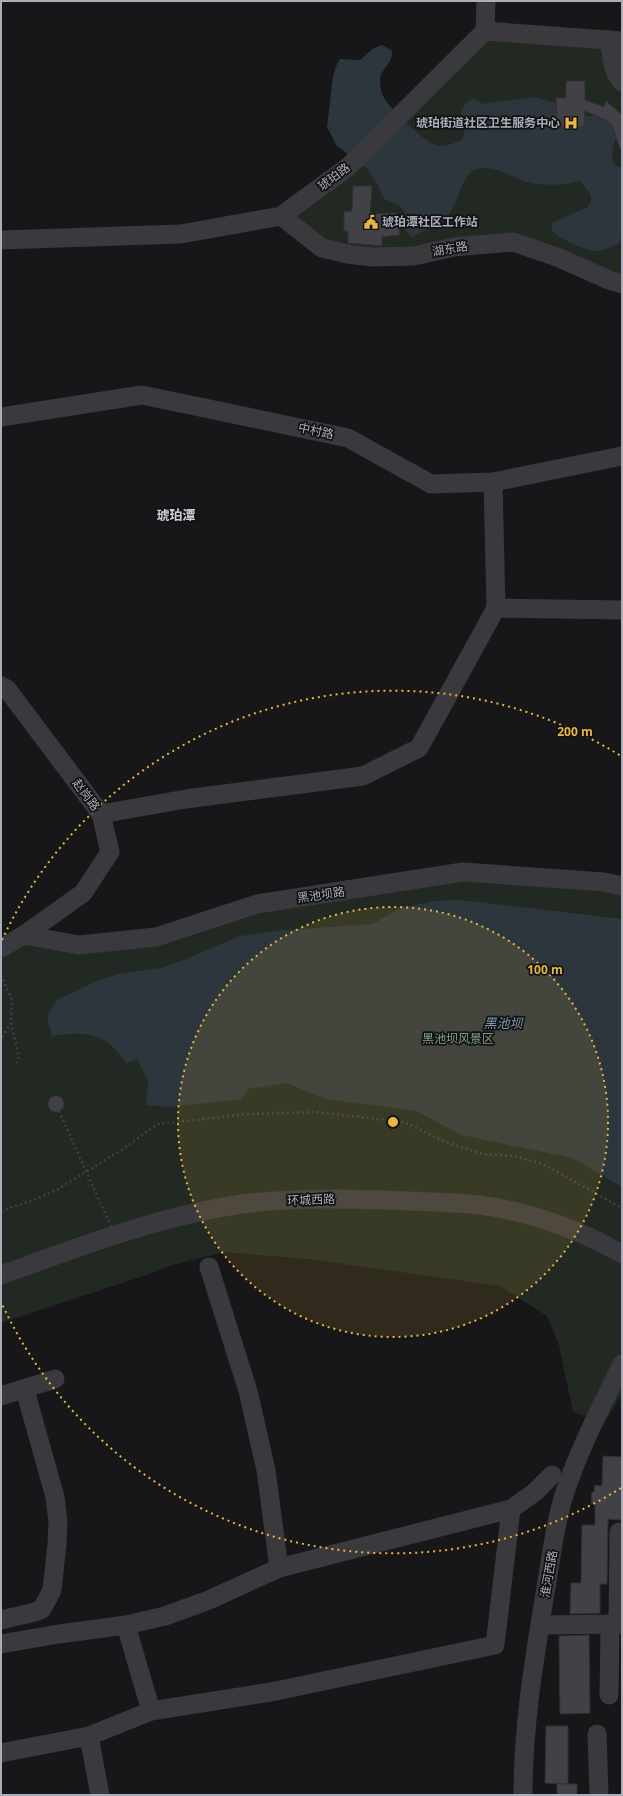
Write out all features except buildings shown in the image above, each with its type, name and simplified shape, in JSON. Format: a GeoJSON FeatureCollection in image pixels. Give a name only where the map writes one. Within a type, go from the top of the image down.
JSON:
{"type":"FeatureCollection","features":[{"type":"Feature","properties":{"kind":"street"},"geometry":{"type":"LineString","coordinates":[[486,1],[485,31],[616,40],[613,64],[619,79],[622,82]]}},
{"type":"Feature","properties":{"kind":"street","name":"琥珀路"},"geometry":{"type":"LineString","coordinates":[[1,240],[181,234],[281,216],[348,167],[485,31]]}},
{"type":"Feature","properties":{"kind":"street","name":"湖东路"},"geometry":{"type":"LineString","coordinates":[[281,216],[322,248],[346,254],[372,257],[414,256],[454,247],[513,242],[557,257],[622,284]]}},
{"type":"Feature","properties":{"kind":"street"},"geometry":{"type":"LineString","coordinates":[[595,274],[622,268]]}},
{"type":"Feature","properties":{"kind":"street","name":"中村路"},"geometry":{"type":"LineString","coordinates":[[1,416],[142,395],[348,438],[431,484],[493,482],[622,456]]}},
{"type":"Feature","properties":{"kind":"street"},"geometry":{"type":"LineString","coordinates":[[101,814],[186,799],[364,776],[419,748],[496,608],[493,482]]}},
{"type":"Feature","properties":{"kind":"street"},"geometry":{"type":"LineString","coordinates":[[496,608],[622,610]]}},
{"type":"Feature","properties":{"kind":"street","name":"赵岗路"},"geometry":{"type":"LineString","coordinates":[[1,686],[7,689],[101,814],[110,852],[83,893],[24,935],[1,948]]}},
{"type":"Feature","properties":{"kind":"street","name":"黑池坝路"},"geometry":{"type":"LineString","coordinates":[[24,935],[79,945],[156,937],[257,904],[463,872],[604,882],[622,886]]}},
{"type":"Feature","properties":{"kind":"street","name":"环城西路"},"geometry":{"type":"LineString","coordinates":[[1,1275],[78,1247],[174,1218],[242,1204],[317,1199],[480,1205],[524,1214],[569,1228],[622,1254]]}},
{"type":"Feature","properties":{"kind":"street"},"geometry":{"type":"LineString","coordinates":[[209,1267],[248,1391],[266,1470],[279,1568]]}},
{"type":"Feature","properties":{"kind":"street","name":"淮河西路"},"geometry":{"type":"LineString","coordinates":[[523,1795],[524,1749],[528,1694],[552,1553],[564,1496],[585,1440],[622,1364]]}},
{"type":"Feature","properties":{"kind":"street"},"geometry":{"type":"LineString","coordinates":[[1,1396],[25,1390],[55,1379]]}},
{"type":"Feature","properties":{"kind":"street"},"geometry":{"type":"LineString","coordinates":[[1,1620],[42,1609],[52,1590],[57,1544],[58,1522],[55,1497],[25,1390]]}},
{"type":"Feature","properties":{"kind":"street"},"geometry":{"type":"LineString","coordinates":[[1,1644],[126,1625],[165,1616],[209,1600],[279,1568],[511,1509],[535,1492],[552,1475]]}},
{"type":"Feature","properties":{"kind":"street"},"geometry":{"type":"LineString","coordinates":[[1,1753],[89,1736],[151,1711],[272,1692],[495,1645],[511,1509]]}},
{"type":"Feature","properties":{"kind":"street"},"geometry":{"type":"LineString","coordinates":[[609,1695],[616,1624],[619,1532]]}},
{"type":"Feature","properties":{"kind":"street"},"geometry":{"type":"LineString","coordinates":[[540,1625],[616,1624]]}},
{"type":"Feature","properties":{"kind":"street"},"geometry":{"type":"LineString","coordinates":[[126,1625],[151,1711]]}},
{"type":"Feature","properties":{"kind":"street"},"geometry":{"type":"LineString","coordinates":[[597,1734],[599,1795]]}},
{"type":"Feature","properties":{"kind":"street"},"geometry":{"type":"LineString","coordinates":[[89,1736],[100,1795]]}},
{"type":"Feature","properties":{"kind":"path"},"geometry":{"type":"LineString","coordinates":[[1,974],[12,1000],[11,1023],[19,1057],[15,1066]]}},
{"type":"Feature","properties":{"kind":"path"},"geometry":{"type":"LineString","coordinates":[[1,1039],[11,1023]]}},
{"type":"Feature","properties":{"kind":"path"},"geometry":{"type":"LineString","coordinates":[[59,1111],[113,1231]]}},
{"type":"Feature","properties":{"kind":"path"},"geometry":{"type":"LineString","coordinates":[[1,1211],[39,1198],[58,1189],[120,1151],[158,1124],[248,1114],[316,1112],[404,1122],[446,1142],[483,1154],[514,1156],[543,1164],[622,1208]]}},
{"type":"Feature","properties":{"kind":"green space"},"geometry":{"type":"Polygon","coordinates":[[[485,31],[622,41],[622,284],[513,242],[347,254],[281,216],[485,31]]]}},
{"type":"Feature","properties":{"kind":"green space","name":"黑池坝风景区"},"geometry":{"type":"Polygon","coordinates":[[[463,872],[622,886],[622,1393],[605,1422],[573,1412],[559,1345],[547,1316],[500,1286],[308,1259],[224,1252],[172,1265],[1,1323],[1,948],[24,935],[79,945],[257,904],[463,872]]]}},
{"type":"Feature","properties":{"kind":"water"},"geometry":{"type":"Polygon","coordinates":[[[382,45],[392,51],[391,59],[382,73],[380,81],[383,96],[391,108],[407,124],[424,138],[436,145],[446,145],[462,140],[465,130],[461,119],[461,111],[467,102],[474,99],[483,104],[534,97],[556,103],[557,127],[584,127],[585,116],[596,116],[612,125],[616,138],[612,158],[614,165],[622,168],[622,238],[618,244],[602,250],[592,250],[565,240],[551,230],[553,222],[588,207],[591,201],[591,195],[580,181],[556,185],[543,185],[524,181],[496,170],[482,168],[470,173],[466,178],[452,209],[445,218],[412,237],[404,229],[405,216],[403,208],[384,199],[377,183],[367,169],[337,146],[327,127],[333,76],[340,59],[360,60],[374,48],[382,45]]]}},
{"type":"Feature","properties":{"kind":"water","name":"黑池坝"},"geometry":{"type":"Polygon","coordinates":[[[461,900],[622,919],[622,1187],[573,1158],[461,1135],[417,1111],[326,1099],[287,1083],[248,1089],[242,1099],[169,1107],[146,1105],[148,1081],[137,1059],[126,1063],[111,1045],[94,1036],[85,1034],[64,1034],[52,1036],[47,1016],[57,1000],[95,982],[118,974],[161,968],[240,936],[286,930],[373,924],[400,908],[435,901],[461,900]]]}},
{"type":"Feature","properties":{"kind":"place","name":"琥珀街道社区卫生服务中心"},"geometry":{"type":"Point","coordinates":[571,123]}},
{"type":"Feature","properties":{"kind":"place","name":"琥珀潭社区工作站"},"geometry":{"type":"Point","coordinates":[371,222]}},
{"type":"Feature","properties":{"kind":"district","name":"琥珀潭"},"geometry":{"type":"Point","coordinates":[176,515]}}]}
